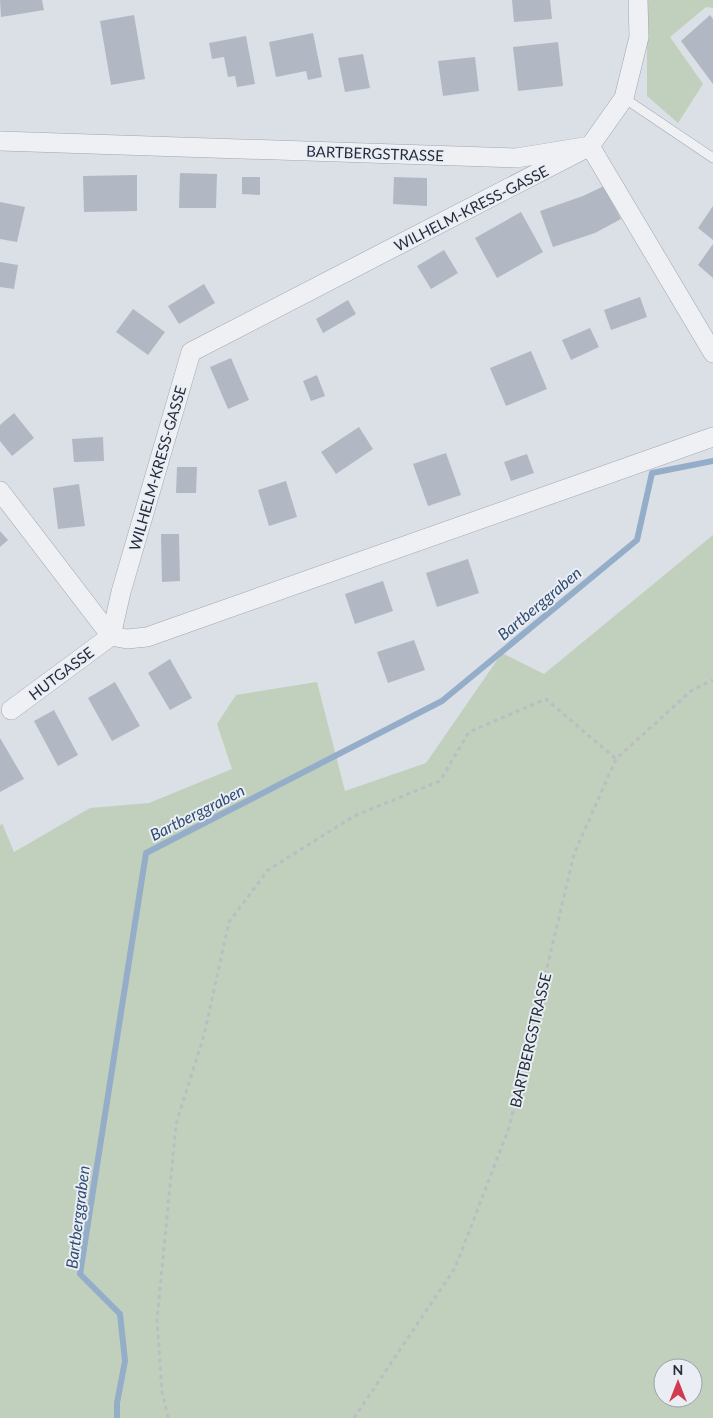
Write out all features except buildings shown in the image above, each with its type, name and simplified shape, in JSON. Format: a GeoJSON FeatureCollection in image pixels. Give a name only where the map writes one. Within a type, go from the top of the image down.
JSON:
{"type":"FeatureCollection","features":[{"type":"Feature","properties":{"kind":"street"},"geometry":{"type":"LineString","coordinates":[[638,0],[639,37],[624,98],[590,146],[713,353]]}},
{"type":"Feature","properties":{"kind":"street","name":"BARTBERGSTRASSE"},"geometry":{"type":"LineString","coordinates":[[0,141],[516,158],[590,146]]}},
{"type":"Feature","properties":{"kind":"street","name":"WILHELM-KRESS-GASSE"},"geometry":{"type":"LineString","coordinates":[[111,636],[121,592],[191,352],[590,146]]}},
{"type":"Feature","properties":{"kind":"street"},"geometry":{"type":"LineString","coordinates":[[0,491],[111,636],[127,639],[147,637],[713,437]]}},
{"type":"Feature","properties":{"kind":"street","name":"HUTGASSE"},"geometry":{"type":"LineString","coordinates":[[11,710],[111,636]]}},
{"type":"Feature","properties":{"kind":"lane"},"geometry":{"type":"LineString","coordinates":[[624,98],[713,158]]}},
{"type":"Feature","properties":{"kind":"path","name":"BARTBERGSTRASSE"},"geometry":{"type":"LineString","coordinates":[[354,1418],[455,1268],[509,1128],[574,854],[616,760],[692,690],[713,680]]}},
{"type":"Feature","properties":{"kind":"path"},"geometry":{"type":"LineString","coordinates":[[168,1418],[162,1391],[157,1320],[176,1124],[204,1035],[230,922],[268,870],[354,816],[440,781],[469,732],[546,699],[616,760]]}},
{"type":"Feature","properties":{"kind":"green space"},"geometry":{"type":"Polygon","coordinates":[[[647,0],[713,0],[713,8],[706,7],[670,37],[703,84],[678,123],[647,96],[647,0]]]}},
{"type":"Feature","properties":{"kind":"green space"},"geometry":{"type":"Polygon","coordinates":[[[713,535],[713,1418],[0,1418],[0,826],[2,823],[14,852],[90,808],[149,803],[232,769],[217,724],[236,695],[317,682],[345,791],[426,763],[502,653],[544,674],[713,535]]]}},
{"type":"Feature","properties":{"kind":"waterway","name":"Bartberggraben"},"geometry":{"type":"LineString","coordinates":[[117,1418],[117,1403],[125,1361],[120,1314],[80,1274],[146,853],[442,701],[637,540],[652,473],[713,461]]}}]}
